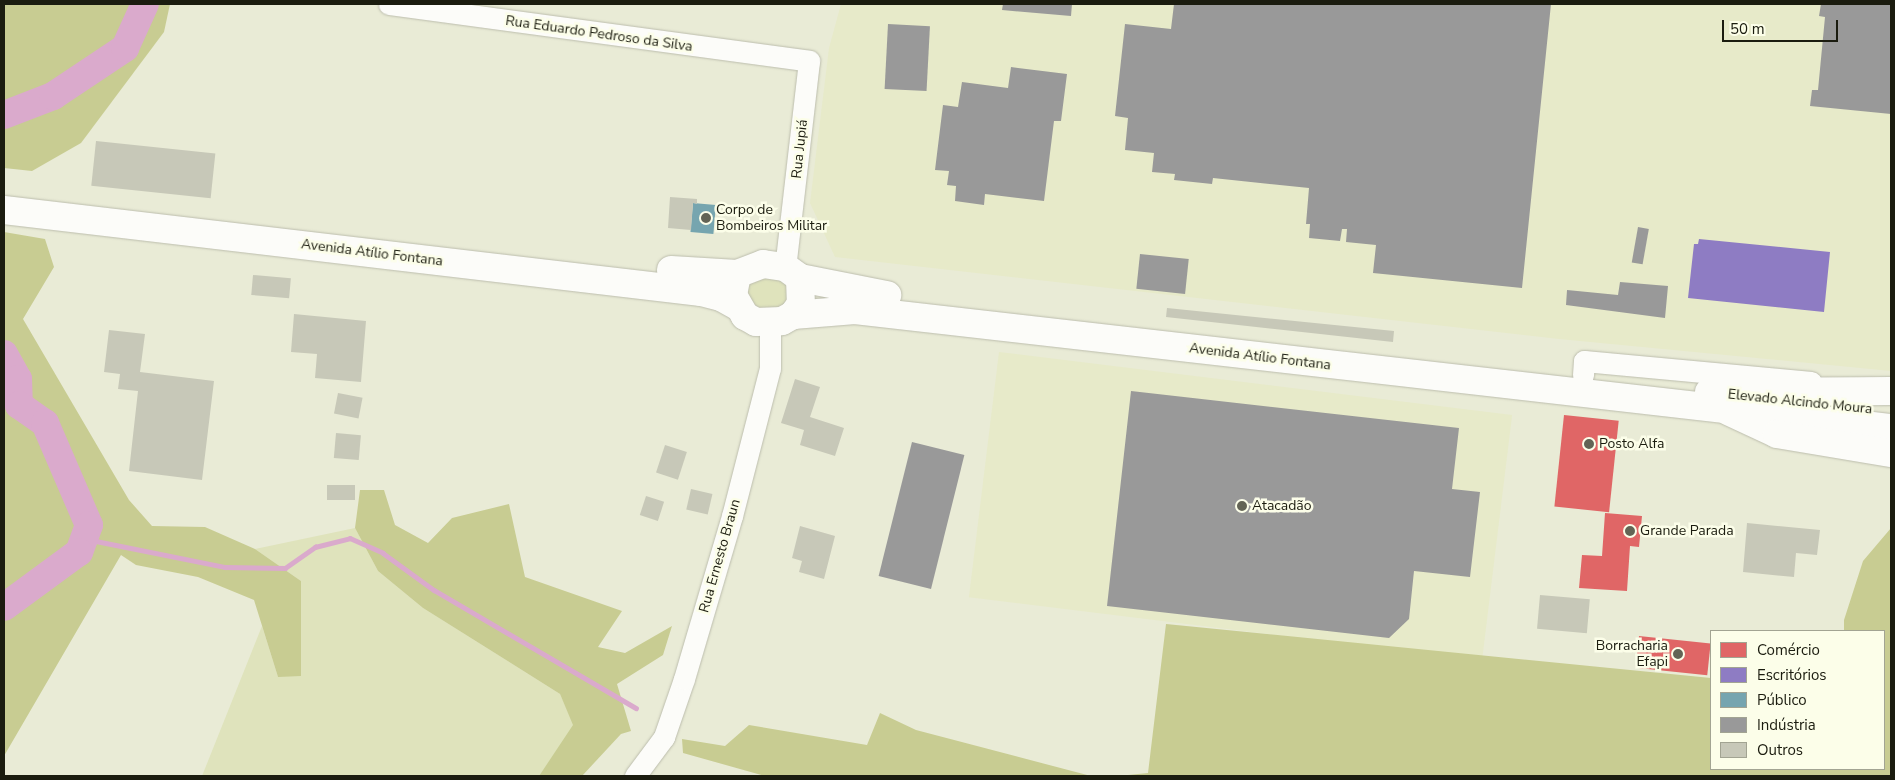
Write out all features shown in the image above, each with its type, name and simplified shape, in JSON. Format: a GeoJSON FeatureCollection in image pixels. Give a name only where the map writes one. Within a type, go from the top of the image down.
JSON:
{"type":"FeatureCollection","features":[{"type":"Feature","properties":{"kind":"main road","name":"Avenida Atílio Fontana"},"geometry":{"type":"LineString","coordinates":[[4,192],[704,274],[737,274]]}},
{"type":"Feature","properties":{"kind":"main road","name":"Avenida Atílio Fontana"},"geometry":{"type":"LineString","coordinates":[[4,210],[701,292],[721,297],[737,306]]}},
{"type":"Feature","properties":{"kind":"main road"},"geometry":{"type":"LineString","coordinates":[[763,264],[793,273],[801,304],[782,319],[756,322],[737,306],[733,285],[737,274],[763,264]]}},
{"type":"Feature","properties":{"kind":"main road","name":"Avenida Atílio Fontana"},"geometry":{"type":"LineString","coordinates":[[793,273],[858,292],[1583,368],[1718,401]]}},
{"type":"Feature","properties":{"kind":"main road","name":"Avenida Atílio Fontana"},"geometry":{"type":"LineString","coordinates":[[782,319],[855,310],[1718,401]]}},
{"type":"Feature","properties":{"kind":"main road"},"geometry":{"type":"LineString","coordinates":[[1718,401],[1882,390]]}},
{"type":"Feature","properties":{"kind":"main road"},"geometry":{"type":"LineString","coordinates":[[1718,401],[1777,434],[1891,453]]}},
{"type":"Feature","properties":{"kind":"main road","name":"Elevado Alcindo Moura"},"geometry":{"type":"LineString","coordinates":[[1718,401],[1891,412]]}},
{"type":"Feature","properties":{"kind":"main road","name":"Elevado Alcindo Moura"},"geometry":{"type":"LineString","coordinates":[[1718,401],[1891,428]]}},
{"type":"Feature","properties":{"kind":"street","name":"Rua Eduardo Pedroso da Silva"},"geometry":{"type":"LineString","coordinates":[[389,4],[809,61]]}},
{"type":"Feature","properties":{"kind":"street","name":"Rua Jupiá"},"geometry":{"type":"LineString","coordinates":[[793,273],[809,61]]}},
{"type":"Feature","properties":{"kind":"street","name":"Rua Ernesto Braun"},"geometry":{"type":"LineString","coordinates":[[635,776],[656,751],[671,724],[732,516],[782,319]]}},
{"type":"Feature","properties":{"kind":"street"},"geometry":{"type":"LineString","coordinates":[[1583,368],[1773,377],[1882,390]]}},
{"type":"Feature","properties":{"kind":"shaded area"},"geometry":{"type":"Polygon","coordinates":[[[841,4],[1891,4],[1891,371],[1559,339],[835,257],[810,203],[829,48],[841,4]]]}},
{"type":"Feature","properties":{"kind":"shaded area"},"geometry":{"type":"Polygon","coordinates":[[[747,278],[783,278],[792,294],[782,308],[754,310],[741,286],[747,278]]]}},
{"type":"Feature","properties":{"kind":"shaded area","name":"Atacadão"},"geometry":{"type":"Polygon","coordinates":[[[999,352],[1512,415],[1482,660],[969,597],[999,352]]]}},
{"type":"Feature","properties":{"kind":"shaded area"},"geometry":{"type":"Polygon","coordinates":[[[355,528],[378,571],[423,608],[560,694],[574,725],[539,776],[202,776],[262,626],[278,677],[301,581],[255,549],[355,528]]]}},
{"type":"Feature","properties":{"kind":"green space"},"geometry":{"type":"Polygon","coordinates":[[[4,4],[170,4],[164,32],[81,143],[32,171],[4,168],[4,4]]]}},
{"type":"Feature","properties":{"kind":"green space"},"geometry":{"type":"Polygon","coordinates":[[[4,232],[45,239],[54,267],[23,319],[129,500],[152,526],[205,527],[255,549],[301,581],[301,676],[278,677],[254,600],[198,577],[136,565],[121,555],[4,756],[4,232]]]}},
{"type":"Feature","properties":{"kind":"green space"},"geometry":{"type":"Polygon","coordinates":[[[360,490],[384,490],[395,525],[428,543],[452,518],[509,504],[525,577],[622,611],[598,647],[625,653],[672,626],[663,655],[617,684],[631,731],[621,734],[582,776],[539,776],[573,725],[560,694],[423,608],[378,571],[355,528],[360,490]]]}},
{"type":"Feature","properties":{"kind":"green space"},"geometry":{"type":"Polygon","coordinates":[[[1891,528],[1891,776],[1118,776],[1148,773],[1166,624],[1710,678],[1710,770],[1885,770],[1885,630],[1844,630],[1844,620],[1863,561],[1891,528]]]}},
{"type":"Feature","properties":{"kind":"green space"},"geometry":{"type":"Polygon","coordinates":[[[880,713],[916,730],[1091,776],[765,776],[683,753],[682,739],[725,746],[749,725],[867,745],[880,713]]]}},
{"type":"Feature","properties":{"kind":"building: Comércio"},"geometry":{"type":"Polygon","coordinates":[[[1564,415],[1619,421],[1609,512],[1554,506],[1564,415]]]}},
{"type":"Feature","properties":{"kind":"building: Comércio"},"geometry":{"type":"Polygon","coordinates":[[[1605,513],[1642,516],[1639,547],[1630,546],[1627,591],[1579,588],[1582,555],[1602,556],[1605,513]]]}},
{"type":"Feature","properties":{"kind":"building: Comércio"},"geometry":{"type":"Polygon","coordinates":[[[1639,636],[1710,643],[1707,675],[1636,668],[1639,636]]]}},
{"type":"Feature","properties":{"kind":"building: Escritórios"},"geometry":{"type":"Polygon","coordinates":[[[1699,239],[1830,252],[1824,312],[1688,298],[1694,244],[1698,244],[1699,239]]]}},
{"type":"Feature","properties":{"kind":"building: Público"},"geometry":{"type":"Polygon","coordinates":[[[693,203],[716,205],[713,234],[690,232],[693,203]]]}},
{"type":"Feature","properties":{"kind":"building: Indústria"},"geometry":{"type":"Polygon","coordinates":[[[1003,4],[1072,4],[1071,16],[1002,10],[1003,4]]]}},
{"type":"Feature","properties":{"kind":"building: Indústria"},"geometry":{"type":"Polygon","coordinates":[[[1174,4],[1551,4],[1522,288],[1373,273],[1376,245],[1346,242],[1347,229],[1342,229],[1340,241],[1309,238],[1310,224],[1306,224],[1309,188],[1213,178],[1212,184],[1174,180],[1175,174],[1152,172],[1154,153],[1125,150],[1128,118],[1115,116],[1125,24],[1171,29],[1174,4]]]}},
{"type":"Feature","properties":{"kind":"building: Indústria"},"geometry":{"type":"Polygon","coordinates":[[[1821,4],[1891,4],[1891,114],[1810,106],[1812,90],[1818,90],[1825,17],[1819,16],[1821,4]]]}},
{"type":"Feature","properties":{"kind":"building: Indústria"},"geometry":{"type":"Polygon","coordinates":[[[888,24],[930,26],[927,91],[885,89],[888,24]]]}},
{"type":"Feature","properties":{"kind":"building: Indústria"},"geometry":{"type":"Polygon","coordinates":[[[1011,67],[1067,74],[1061,121],[1054,121],[1044,201],[985,194],[984,205],[955,201],[956,186],[947,185],[949,171],[935,170],[943,105],[958,107],[962,82],[1008,88],[1011,67]]]}},
{"type":"Feature","properties":{"kind":"building: Indústria"},"geometry":{"type":"Polygon","coordinates":[[[1638,227],[1649,229],[1643,264],[1632,262],[1638,227]]]}},
{"type":"Feature","properties":{"kind":"building: Indústria"},"geometry":{"type":"Polygon","coordinates":[[[1140,254],[1189,259],[1185,294],[1136,289],[1140,254]]]}},
{"type":"Feature","properties":{"kind":"building: Indústria"},"geometry":{"type":"Polygon","coordinates":[[[1620,282],[1668,286],[1665,318],[1566,305],[1567,290],[1618,295],[1620,282]]]}},
{"type":"Feature","properties":{"kind":"building: Indústria"},"geometry":{"type":"Polygon","coordinates":[[[1131,391],[1459,428],[1452,489],[1480,492],[1470,577],[1414,571],[1409,619],[1389,638],[1107,606],[1131,391]]]}},
{"type":"Feature","properties":{"kind":"building: Indústria"},"geometry":{"type":"Polygon","coordinates":[[[912,442],[964,455],[931,589],[879,576],[912,442]]]}},
{"type":"Feature","properties":{"kind":"building: Outros"},"geometry":{"type":"Polygon","coordinates":[[[96,141],[215,154],[211,198],[91,186],[96,141]]]}},
{"type":"Feature","properties":{"kind":"building: Outros"},"geometry":{"type":"Polygon","coordinates":[[[670,197],[697,199],[697,204],[693,203],[691,230],[668,228],[670,197]]]}},
{"type":"Feature","properties":{"kind":"building: Outros"},"geometry":{"type":"Polygon","coordinates":[[[253,275],[291,278],[289,298],[251,295],[253,275]]]}},
{"type":"Feature","properties":{"kind":"building: Outros"},"geometry":{"type":"Polygon","coordinates":[[[1167,308],[1394,331],[1393,342],[1166,317],[1167,308]]]}},
{"type":"Feature","properties":{"kind":"building: Outros"},"geometry":{"type":"Polygon","coordinates":[[[294,314],[366,321],[361,382],[315,378],[317,354],[291,352],[294,314]]]}},
{"type":"Feature","properties":{"kind":"building: Outros"},"geometry":{"type":"Polygon","coordinates":[[[109,330],[145,334],[140,372],[214,381],[202,480],[129,471],[138,391],[118,389],[120,374],[104,372],[109,330]]]}},
{"type":"Feature","properties":{"kind":"building: Outros"},"geometry":{"type":"Polygon","coordinates":[[[795,379],[820,387],[810,417],[844,428],[835,456],[800,445],[804,430],[781,423],[795,379]]]}},
{"type":"Feature","properties":{"kind":"building: Outros"},"geometry":{"type":"Polygon","coordinates":[[[338,393],[363,398],[359,418],[334,414],[338,393]]]}},
{"type":"Feature","properties":{"kind":"building: Outros"},"geometry":{"type":"Polygon","coordinates":[[[336,433],[361,435],[359,460],[334,458],[336,433]]]}},
{"type":"Feature","properties":{"kind":"building: Outros"},"geometry":{"type":"Polygon","coordinates":[[[665,445],[687,452],[678,480],[656,473],[665,445]]]}},
{"type":"Feature","properties":{"kind":"building: Outros"},"geometry":{"type":"Polygon","coordinates":[[[327,485],[355,485],[355,500],[327,500],[327,485]]]}},
{"type":"Feature","properties":{"kind":"building: Outros"},"geometry":{"type":"Polygon","coordinates":[[[691,489],[712,494],[708,514],[686,509],[691,489]]]}},
{"type":"Feature","properties":{"kind":"building: Outros"},"geometry":{"type":"Polygon","coordinates":[[[646,496],[664,502],[658,521],[640,515],[646,496]]]}},
{"type":"Feature","properties":{"kind":"building: Outros"},"geometry":{"type":"Polygon","coordinates":[[[1747,523],[1820,530],[1817,555],[1796,553],[1794,577],[1743,572],[1747,523]]]}},
{"type":"Feature","properties":{"kind":"building: Outros"},"geometry":{"type":"Polygon","coordinates":[[[800,526],[835,536],[824,579],[799,572],[802,561],[792,558],[800,526]]]}},
{"type":"Feature","properties":{"kind":"building: Outros"},"geometry":{"type":"Polygon","coordinates":[[[1540,595],[1590,599],[1587,633],[1537,629],[1540,595]]]}},
{"type":"Feature","properties":{"kind":"waterway"},"geometry":{"type":"LineString","coordinates":[[4,115],[53,96],[125,48],[145,4]]}},
{"type":"Feature","properties":{"kind":"waterway"},"geometry":{"type":"LineString","coordinates":[[4,354],[18,379],[19,405],[45,423],[89,525],[79,552],[4,607]]}},
{"type":"Feature","properties":{"kind":"waterway"},"geometry":{"type":"LineString","coordinates":[[86,539],[225,567],[285,568],[315,547],[350,538],[383,553],[434,590],[636,708]]}},
{"type":"Feature","properties":{"kind":"place","name":"Corpo de Bombeiros Militar"},"geometry":{"type":"Point","coordinates":[706,218]}},
{"type":"Feature","properties":{"kind":"place","name":"Posto Alfa"},"geometry":{"type":"Point","coordinates":[1589,444]}},
{"type":"Feature","properties":{"kind":"place","name":"Atacadão"},"geometry":{"type":"Point","coordinates":[1242,506]}},
{"type":"Feature","properties":{"kind":"place","name":"Grande Parada"},"geometry":{"type":"Point","coordinates":[1630,531]}},
{"type":"Feature","properties":{"kind":"place","name":"Borracharia Efapi"},"geometry":{"type":"Point","coordinates":[1678,654]}}]}
